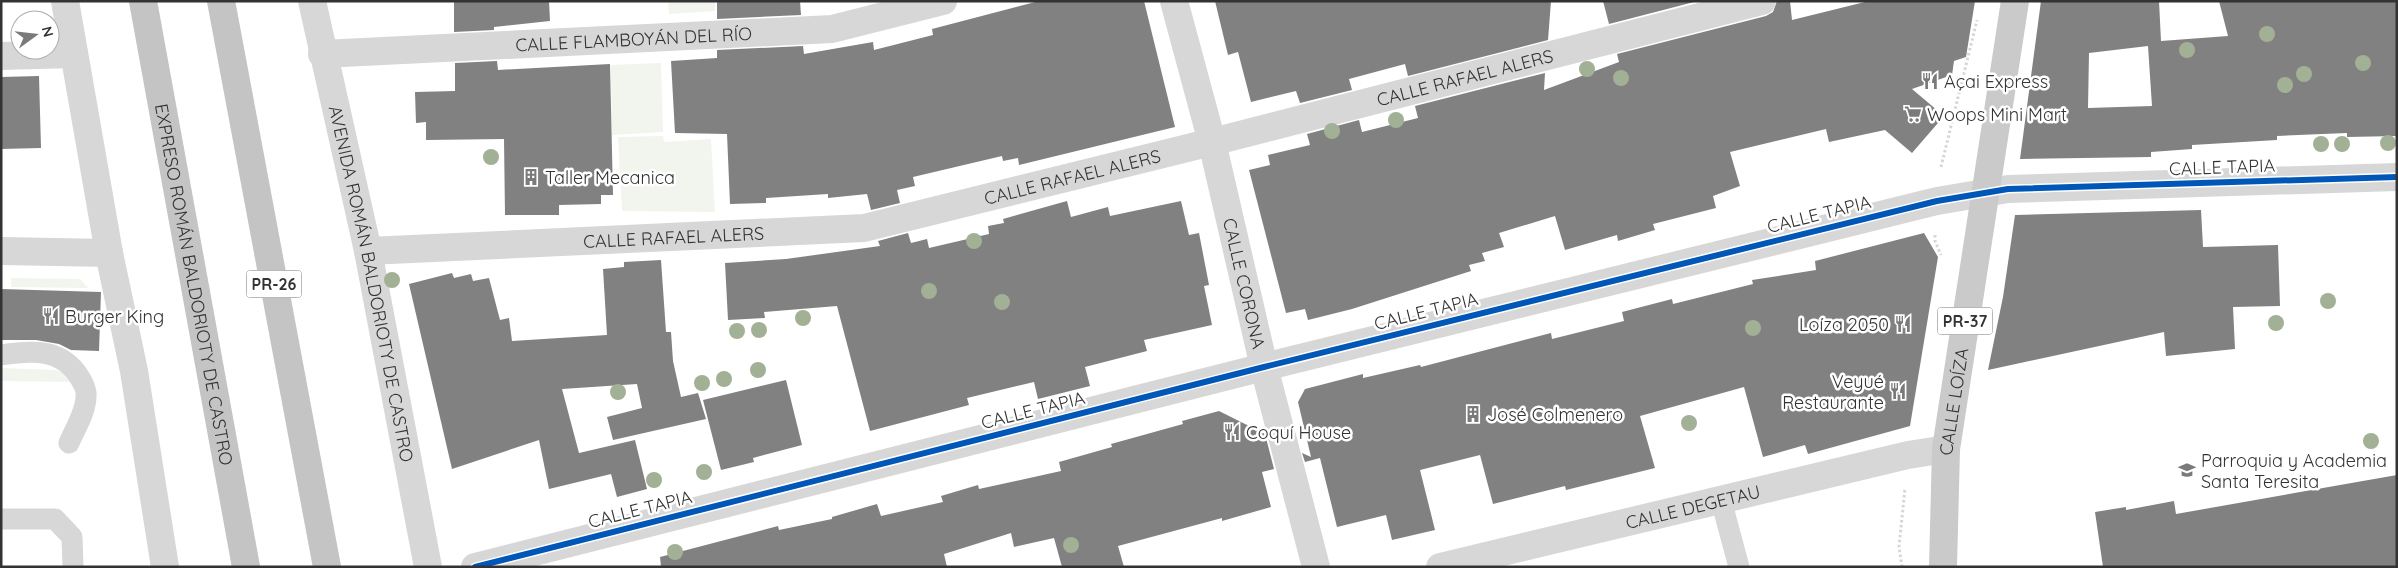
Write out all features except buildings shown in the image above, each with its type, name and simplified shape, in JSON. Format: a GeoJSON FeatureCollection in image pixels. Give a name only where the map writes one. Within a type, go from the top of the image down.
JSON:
{"type":"FeatureCollection","features":[{"type":"Feature","properties":{"kind":"highway","name":"EXPRESO ROMÁN BALDORIOTY DE CASTRO"},"geometry":{"type":"LineString","coordinates":[[142,1],[246,567]]}},
{"type":"Feature","properties":{"kind":"highway","name":"PR-26"},"geometry":{"type":"LineString","coordinates":[[221,1],[327,567]]}},
{"type":"Feature","properties":{"kind":"main road","name":"CALLE LOÍZA"},"geometry":{"type":"LineString","coordinates":[[1943,567],[1946,449],[2015,1]]}},
{"type":"Feature","properties":{"kind":"street"},"geometry":{"type":"LineString","coordinates":[[65,1],[109,253],[134,371],[165,567]]}},
{"type":"Feature","properties":{"kind":"street","name":"AVENIDA ROMÁN BALDORIOTY DE CASTRO"},"geometry":{"type":"LineString","coordinates":[[312,1],[322,54],[368,251],[428,567]]}},
{"type":"Feature","properties":{"kind":"street","name":"CALLE FLAMBOYÁN DEL RÍO"},"geometry":{"type":"LineString","coordinates":[[322,54],[832,29],[943,1]]}},
{"type":"Feature","properties":{"kind":"street","name":"CALLE CORONA"},"geometry":{"type":"LineString","coordinates":[[1174,1],[1212,142],[1264,366],[1316,567]]}},
{"type":"Feature","properties":{"kind":"street","name":"CALLE RAFAEL ALERS"},"geometry":{"type":"LineString","coordinates":[[368,251],[864,228],[1212,142],[1762,1]]}},
{"type":"Feature","properties":{"kind":"street"},"geometry":{"type":"LineString","coordinates":[[1,56],[74,54]]}},
{"type":"Feature","properties":{"kind":"street","name":"CALLE TAPIA"},"geometry":{"type":"LineString","coordinates":[[475,567],[1264,366],[1937,201],[2026,188],[2397,177]]}},
{"type":"Feature","properties":{"kind":"street"},"geometry":{"type":"LineString","coordinates":[[1,251],[109,253]]}},
{"type":"Feature","properties":{"kind":"street","name":"CALLE DEGETAU"},"geometry":{"type":"LineString","coordinates":[[1440,567],[1908,455],[1946,449]]}},
{"type":"Feature","properties":{"kind":"lane"},"geometry":{"type":"LineString","coordinates":[[1,356],[20,352],[57,355],[67,361],[77,373],[86,396],[80,421],[69,443]]}},
{"type":"Feature","properties":{"kind":"lane"},"geometry":{"type":"LineString","coordinates":[[1721,500],[1739,567]]}},
{"type":"Feature","properties":{"kind":"lane"},"geometry":{"type":"LineString","coordinates":[[1,519],[55,520],[72,538],[73,567]]}},
{"type":"Feature","properties":{"kind":"path"},"geometry":{"type":"LineString","coordinates":[[1940,263],[1942,253],[1935,241],[1937,201],[1942,163],[1979,11]]}},
{"type":"Feature","properties":{"kind":"path"},"geometry":{"type":"LineString","coordinates":[[1902,567],[1899,547],[1908,455]]}},
{"type":"Feature","properties":{"kind":"shaded area"},"geometry":{"type":"Polygon","coordinates":[[[668,1],[715,1],[715,11],[669,14],[668,1]]]}},
{"type":"Feature","properties":{"kind":"shaded area"},"geometry":{"type":"Polygon","coordinates":[[[661,63],[663,132],[612,135],[611,65],[661,63]]]}},
{"type":"Feature","properties":{"kind":"shaded area"},"geometry":{"type":"Polygon","coordinates":[[[663,136],[664,142],[711,139],[715,212],[622,211],[618,137],[663,136]]]}},
{"type":"Feature","properties":{"kind":"shaded area"},"geometry":{"type":"Polygon","coordinates":[[[11,278],[80,279],[88,288],[11,287],[11,278]]]}},
{"type":"Feature","properties":{"kind":"shaded area"},"geometry":{"type":"Polygon","coordinates":[[[1,368],[56,370],[65,374],[72,382],[1,381],[1,368]]]}},
{"type":"Feature","properties":{"kind":"cycle path"},"geometry":{"type":"LineString","coordinates":[[475,567],[1264,367],[1937,201],[2008,189],[2397,177]]}},
{"type":"Feature","properties":{"kind":"place","name":"Açai Express"},"geometry":{"type":"Point","coordinates":[1930,81]}},
{"type":"Feature","properties":{"kind":"place","name":"Woops Mini Mart"},"geometry":{"type":"Point","coordinates":[1913,114]}},
{"type":"Feature","properties":{"kind":"place","name":"Taller Mecanica"},"geometry":{"type":"Point","coordinates":[531,177]}},
{"type":"Feature","properties":{"kind":"place","name":"Burger King"},"geometry":{"type":"Point","coordinates":[51,316]}},
{"type":"Feature","properties":{"kind":"place","name":"Loíza 2050"},"geometry":{"type":"Point","coordinates":[1903,324]}},
{"type":"Feature","properties":{"kind":"place","name":"Veyué Restaurante"},"geometry":{"type":"Point","coordinates":[1898,391]}},
{"type":"Feature","properties":{"kind":"place","name":"José Colmenero"},"geometry":{"type":"Point","coordinates":[1473,414]}},
{"type":"Feature","properties":{"kind":"place","name":"Coquí House"},"geometry":{"type":"Point","coordinates":[1232,432]}},
{"type":"Feature","properties":{"kind":"place","name":"Parroquia y Academia Santa Teresita"},"geometry":{"type":"Point","coordinates":[2187,470]}}]}
